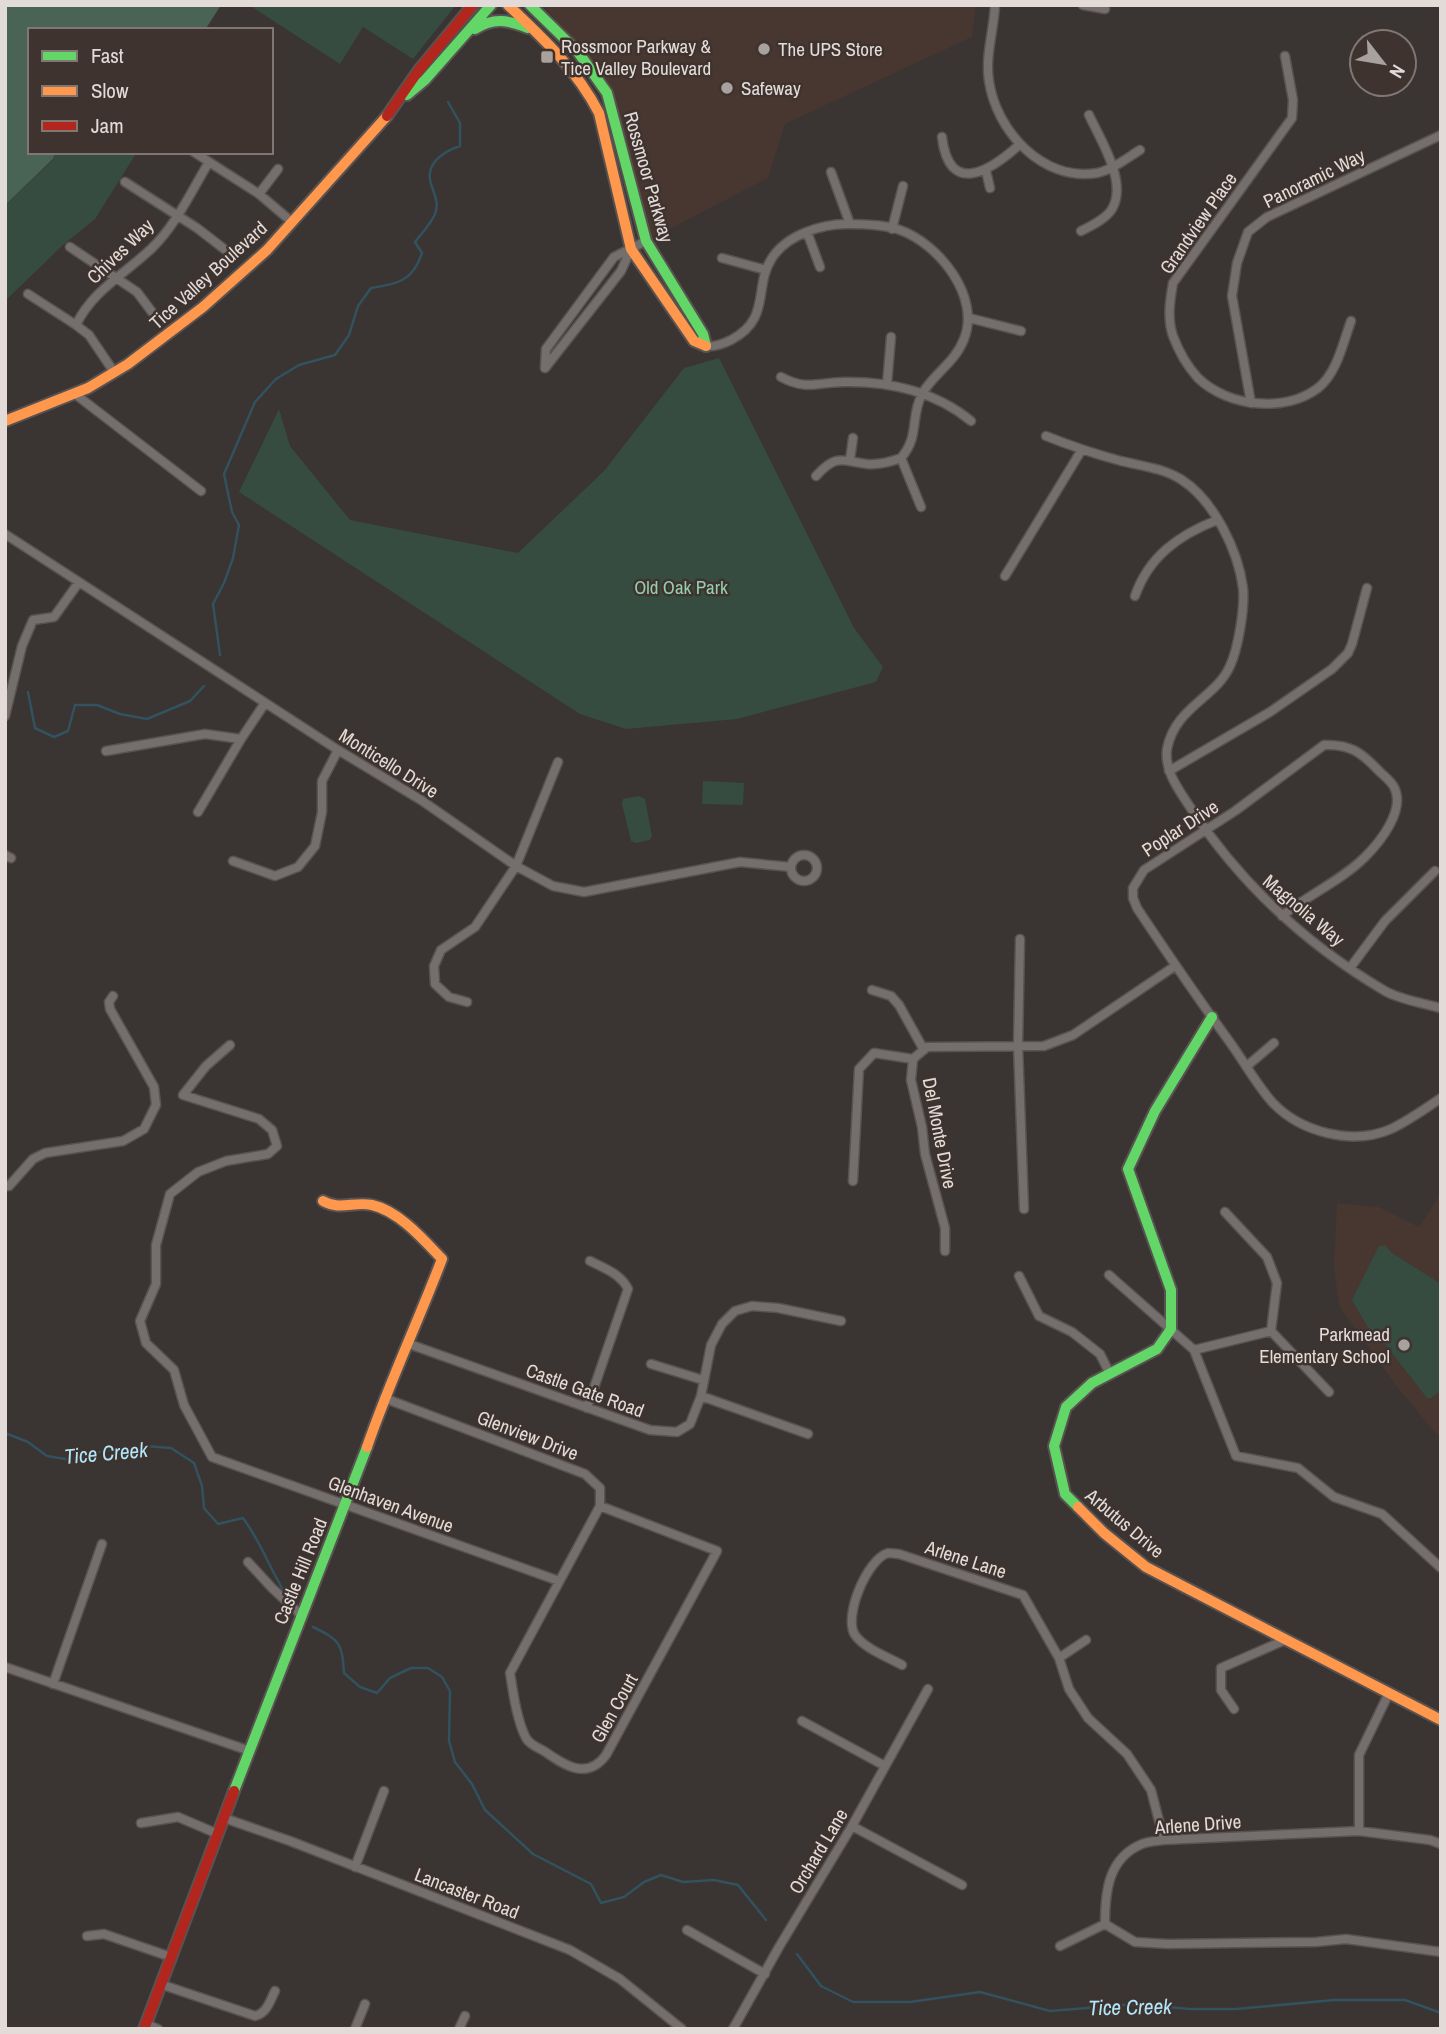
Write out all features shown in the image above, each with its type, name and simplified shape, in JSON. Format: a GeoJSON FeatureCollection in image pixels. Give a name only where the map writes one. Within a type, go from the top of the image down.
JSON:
{"type":"FeatureCollection","features":[{"type":"Feature","properties":{"kind":"street"},"geometry":{"type":"LineString","coordinates":[[454,29],[464,5]]}},
{"type":"Feature","properties":{"kind":"street","name":"Tice Valley Boulevard"},"geometry":{"type":"LineString","coordinates":[[397,104],[419,70],[473,5]]}},
{"type":"Feature","properties":{"kind":"street","name":"Tice Valley Boulevard"},"geometry":{"type":"LineString","coordinates":[[5,421],[75,394],[114,372],[192,317],[267,250],[397,104],[425,80],[491,5]]}},
{"type":"Feature","properties":{"kind":"street","name":"Rossmoor Parkway"},"geometry":{"type":"LineString","coordinates":[[508,5],[566,62],[593,101],[607,147],[631,249],[694,341],[706,346]]}},
{"type":"Feature","properties":{"kind":"street","name":"Rossmoor Parkway"},"geometry":{"type":"LineString","coordinates":[[530,5],[540,10],[578,52],[607,93],[646,241],[703,334],[706,346]]}},
{"type":"Feature","properties":{"kind":"street"},"geometry":{"type":"LineString","coordinates":[[1083,5],[1105,9]]}},
{"type":"Feature","properties":{"kind":"street"},"geometry":{"type":"LineString","coordinates":[[997,6],[988,60],[988,79],[993,100],[1004,125],[1019,145],[1041,161],[1060,170],[1097,173],[1140,150]]}},
{"type":"Feature","properties":{"kind":"street"},"geometry":{"type":"LineString","coordinates":[[461,38],[488,21],[501,18],[534,30]]}},
{"type":"Feature","properties":{"kind":"street","name":"Grandview Place"},"geometry":{"type":"LineString","coordinates":[[1285,55],[1293,100],[1292,118],[1173,283],[1169,307],[1172,334],[1183,358],[1200,379],[1223,393],[1251,403],[1278,404],[1298,400],[1320,387],[1335,365],[1351,321]]}},
{"type":"Feature","properties":{"kind":"street"},"geometry":{"type":"LineString","coordinates":[[1081,232],[1112,209],[1116,195],[1114,166],[1089,115]]}},
{"type":"Feature","properties":{"kind":"street","name":"Panoramic Way"},"geometry":{"type":"LineString","coordinates":[[1251,403],[1233,296],[1237,263],[1248,232],[1267,217],[1441,135]]}},
{"type":"Feature","properties":{"kind":"street"},"geometry":{"type":"LineString","coordinates":[[942,137],[944,156],[954,169],[968,174],[986,171],[1019,145]]}},
{"type":"Feature","properties":{"kind":"street"},"geometry":{"type":"LineString","coordinates":[[197,154],[259,194],[292,222]]}},
{"type":"Feature","properties":{"kind":"street","name":"Chives Way"},"geometry":{"type":"LineString","coordinates":[[76,325],[94,298],[152,248],[209,162]]}},
{"type":"Feature","properties":{"kind":"street"},"geometry":{"type":"LineString","coordinates":[[259,194],[278,169]]}},
{"type":"Feature","properties":{"kind":"street"},"geometry":{"type":"LineString","coordinates":[[986,171],[990,188]]}},
{"type":"Feature","properties":{"kind":"street"},"geometry":{"type":"LineString","coordinates":[[831,172],[850,224]]}},
{"type":"Feature","properties":{"kind":"street"},"geometry":{"type":"LineString","coordinates":[[125,182],[232,255]]}},
{"type":"Feature","properties":{"kind":"street"},"geometry":{"type":"LineString","coordinates":[[892,229],[903,186]]}},
{"type":"Feature","properties":{"kind":"street"},"geometry":{"type":"LineString","coordinates":[[706,346],[713,347],[729,341],[749,326],[759,308],[766,270],[779,248],[807,232],[850,224],[901,230],[948,266],[961,289],[969,318],[965,338],[957,354],[922,393],[913,439],[901,458],[883,464],[836,460],[816,476]]}},
{"type":"Feature","properties":{"kind":"street"},"geometry":{"type":"LineString","coordinates":[[807,232],[820,267]]}},
{"type":"Feature","properties":{"kind":"street"},"geometry":{"type":"LineString","coordinates":[[631,249],[621,271],[545,368],[546,349],[614,257],[646,241]]}},
{"type":"Feature","properties":{"kind":"street"},"geometry":{"type":"LineString","coordinates":[[70,247],[118,277],[136,292],[152,312]]}},
{"type":"Feature","properties":{"kind":"street"},"geometry":{"type":"LineString","coordinates":[[722,258],[766,270]]}},
{"type":"Feature","properties":{"kind":"street"},"geometry":{"type":"LineString","coordinates":[[28,294],[89,335],[114,372]]}},
{"type":"Feature","properties":{"kind":"street"},"geometry":{"type":"LineString","coordinates":[[969,318],[1021,331]]}},
{"type":"Feature","properties":{"kind":"street"},"geometry":{"type":"LineString","coordinates":[[887,384],[891,337]]}},
{"type":"Feature","properties":{"kind":"street"},"geometry":{"type":"LineString","coordinates":[[781,376],[794,384],[805,386],[842,382],[887,384],[922,393],[954,407],[971,421]]}},
{"type":"Feature","properties":{"kind":"street"},"geometry":{"type":"LineString","coordinates":[[75,394],[201,491]]}},
{"type":"Feature","properties":{"kind":"street"},"geometry":{"type":"LineString","coordinates":[[1046,436],[1081,450],[1158,469],[1181,480],[1200,495],[1231,548],[1243,590],[1242,612],[1233,659],[1222,680],[1180,721],[1170,737],[1167,754],[1169,771],[1270,712],[1332,669],[1348,653],[1352,644],[1367,588]]}},
{"type":"Feature","properties":{"kind":"street"},"geometry":{"type":"LineString","coordinates":[[850,460],[853,438]]}},
{"type":"Feature","properties":{"kind":"street"},"geometry":{"type":"LineString","coordinates":[[1005,576],[1081,450]]}},
{"type":"Feature","properties":{"kind":"street"},"geometry":{"type":"LineString","coordinates":[[901,458],[921,507]]}},
{"type":"Feature","properties":{"kind":"street"},"geometry":{"type":"LineString","coordinates":[[1135,596],[1140,580],[1165,549],[1197,528],[1217,520]]}},
{"type":"Feature","properties":{"kind":"street","name":"Monticello Drive"},"geometry":{"type":"LineString","coordinates":[[5,534],[338,750],[421,800],[516,866],[552,886],[584,892],[740,862],[791,867]]}},
{"type":"Feature","properties":{"kind":"street"},"geometry":{"type":"LineString","coordinates":[[5,716],[22,646],[33,620],[54,617],[79,583]]}},
{"type":"Feature","properties":{"kind":"street"},"geometry":{"type":"LineString","coordinates":[[198,812],[240,739],[265,703]]}},
{"type":"Feature","properties":{"kind":"street"},"geometry":{"type":"LineString","coordinates":[[106,751],[205,734],[240,739]]}},
{"type":"Feature","properties":{"kind":"street","name":"Poplar Drive"},"geometry":{"type":"LineString","coordinates":[[1282,916],[1365,857],[1393,818],[1398,801],[1394,787],[1356,750],[1342,745],[1324,745],[1235,811],[1144,870],[1133,888],[1133,898],[1175,967],[1271,1101],[1297,1122],[1324,1133],[1360,1136],[1390,1130],[1441,1098]]}},
{"type":"Feature","properties":{"kind":"street"},"geometry":{"type":"LineString","coordinates":[[233,861],[275,876],[298,867],[315,846],[322,812],[322,781],[338,750]]}},
{"type":"Feature","properties":{"kind":"street"},"geometry":{"type":"LineString","coordinates":[[467,1002],[449,997],[435,984],[434,966],[441,950],[475,927],[516,866],[558,762]]}},
{"type":"Feature","properties":{"kind":"street","name":"Magnolia Way"},"geometry":{"type":"LineString","coordinates":[[1169,771],[1204,829],[1255,892],[1282,916],[1350,968],[1388,993],[1441,1008]]}},
{"type":"Feature","properties":{"kind":"street"},"geometry":{"type":"LineString","coordinates":[[1350,968],[1385,921],[1435,871]]}},
{"type":"Feature","properties":{"kind":"street"},"geometry":{"type":"LineString","coordinates":[[1020,939],[1018,1046],[1024,1209]]}},
{"type":"Feature","properties":{"kind":"street","name":"Del Monte Drive"},"geometry":{"type":"LineString","coordinates":[[945,1251],[945,1228],[925,1154],[911,1080],[913,1059],[927,1047],[1044,1045],[1073,1035],[1175,967]]}},
{"type":"Feature","properties":{"kind":"street"},"geometry":{"type":"LineString","coordinates":[[872,990],[891,996],[899,1005],[924,1050]]}},
{"type":"Feature","properties":{"kind":"street"},"geometry":{"type":"LineString","coordinates":[[5,1186],[9,1186],[33,1159],[46,1153],[123,1141],[144,1129],[156,1105],[154,1087],[110,1009],[109,1002],[113,996]]}},
{"type":"Feature","properties":{"kind":"street"},"geometry":{"type":"LineString","coordinates":[[1171,1329],[1171,1290],[1129,1169],[1135,1152],[1173,1080],[1212,1017]]}},
{"type":"Feature","properties":{"kind":"street"},"geometry":{"type":"LineString","coordinates":[[1247,1066],[1275,1043]]}},
{"type":"Feature","properties":{"kind":"street","name":"Glenhaven Avenue"},"geometry":{"type":"LineString","coordinates":[[230,1045],[206,1066],[183,1095],[259,1119],[272,1130],[277,1146],[268,1154],[226,1161],[198,1172],[170,1194],[156,1245],[156,1283],[141,1321],[146,1343],[174,1370],[184,1405],[212,1457],[558,1581]]}},
{"type":"Feature","properties":{"kind":"street"},"geometry":{"type":"LineString","coordinates":[[853,1181],[859,1069],[874,1053],[913,1059]]}},
{"type":"Feature","properties":{"kind":"street","name":"Castle Hill Road"},"geometry":{"type":"LineString","coordinates":[[145,2026],[300,1614],[346,1504],[384,1398],[409,1344],[442,1259],[417,1233],[376,1207],[356,1205],[338,1209],[323,1201]]}},
{"type":"Feature","properties":{"kind":"street"},"geometry":{"type":"LineString","coordinates":[[1225,1212],[1267,1257],[1277,1283],[1271,1331]]}},
{"type":"Feature","properties":{"kind":"street"},"geometry":{"type":"LineString","coordinates":[[587,1408],[628,1289],[624,1281],[614,1273],[590,1261]]}},
{"type":"Feature","properties":{"kind":"street"},"geometry":{"type":"LineString","coordinates":[[1109,1275],[1194,1350],[1236,1456],[1298,1468],[1334,1497],[1382,1514],[1441,1568]]}},
{"type":"Feature","properties":{"kind":"street"},"geometry":{"type":"LineString","coordinates":[[1019,1276],[1039,1316],[1072,1332],[1100,1354],[1110,1374]]}},
{"type":"Feature","properties":{"kind":"street","name":"Castle Gate Road"},"geometry":{"type":"LineString","coordinates":[[409,1344],[650,1430],[677,1432],[691,1424],[701,1396],[711,1345],[722,1324],[735,1311],[752,1306],[778,1308],[841,1321]]}},
{"type":"Feature","properties":{"kind":"street","name":"Arbutus Drive"},"geometry":{"type":"LineString","coordinates":[[1171,1329],[1157,1349],[1092,1384],[1066,1407],[1054,1446],[1065,1494],[1104,1533],[1146,1567],[1441,1720]]}},
{"type":"Feature","properties":{"kind":"street"},"geometry":{"type":"LineString","coordinates":[[1194,1350],[1271,1331]]}},
{"type":"Feature","properties":{"kind":"street"},"geometry":{"type":"LineString","coordinates":[[1271,1331],[1329,1392]]}},
{"type":"Feature","properties":{"kind":"street"},"geometry":{"type":"LineString","coordinates":[[651,1364],[704,1380]]}},
{"type":"Feature","properties":{"kind":"street"},"geometry":{"type":"LineString","coordinates":[[701,1396],[808,1434]]}},
{"type":"Feature","properties":{"kind":"street","name":"Glenview Drive"},"geometry":{"type":"LineString","coordinates":[[384,1398],[585,1474],[600,1488],[600,1506]]}},
{"type":"Feature","properties":{"kind":"street","name":"Glen Court"},"geometry":{"type":"LineString","coordinates":[[600,1506],[717,1551],[606,1755],[599,1765],[584,1769],[566,1767],[527,1740],[513,1697],[510,1673],[600,1506]]}},
{"type":"Feature","properties":{"kind":"street"},"geometry":{"type":"LineString","coordinates":[[53,1685],[102,1544]]}},
{"type":"Feature","properties":{"kind":"street","name":"Arlene Lane"},"geometry":{"type":"LineString","coordinates":[[902,1665],[865,1644],[855,1634],[850,1623],[856,1597],[870,1569],[881,1557],[889,1553],[899,1554],[1023,1595],[1059,1658],[1069,1689],[1088,1718],[1127,1754],[1151,1790],[1164,1840]]}},
{"type":"Feature","properties":{"kind":"street"},"geometry":{"type":"LineString","coordinates":[[248,1562],[300,1614]]}},
{"type":"Feature","properties":{"kind":"street"},"geometry":{"type":"LineString","coordinates":[[1059,1658],[1086,1640]]}},
{"type":"Feature","properties":{"kind":"street"},"geometry":{"type":"LineString","coordinates":[[1234,1710],[1221,1690],[1222,1668],[1284,1640]]}},
{"type":"Feature","properties":{"kind":"street"},"geometry":{"type":"LineString","coordinates":[[5,1667],[250,1751]]}},
{"type":"Feature","properties":{"kind":"street","name":"Orchard Lane"},"geometry":{"type":"LineString","coordinates":[[733,2029],[852,1826],[928,1689]]}},
{"type":"Feature","properties":{"kind":"street"},"geometry":{"type":"LineString","coordinates":[[1359,1831],[1359,1755],[1389,1693]]}},
{"type":"Feature","properties":{"kind":"street"},"geometry":{"type":"LineString","coordinates":[[802,1721],[885,1766]]}},
{"type":"Feature","properties":{"kind":"street"},"geometry":{"type":"LineString","coordinates":[[355,1867],[384,1791]]}},
{"type":"Feature","properties":{"kind":"street"},"geometry":{"type":"LineString","coordinates":[[141,1823],[178,1817],[218,1834]]}},
{"type":"Feature","properties":{"kind":"street","name":"Lancaster Road"},"geometry":{"type":"LineString","coordinates":[[224,1818],[570,1950],[620,1979],[682,2029]]}},
{"type":"Feature","properties":{"kind":"street"},"geometry":{"type":"LineString","coordinates":[[852,1826],[962,1885]]}},
{"type":"Feature","properties":{"kind":"street","name":"Arlene Drive"},"geometry":{"type":"LineString","coordinates":[[1105,1924],[1105,1892],[1118,1861],[1142,1844],[1164,1840],[1359,1831],[1441,1843]]}},
{"type":"Feature","properties":{"kind":"street"},"geometry":{"type":"LineString","coordinates":[[1060,1946],[1105,1924],[1135,1942],[1182,1944],[1346,1939],[1441,1952]]}},
{"type":"Feature","properties":{"kind":"street"},"geometry":{"type":"LineString","coordinates":[[687,1930],[765,1974]]}},
{"type":"Feature","properties":{"kind":"street"},"geometry":{"type":"LineString","coordinates":[[87,1936],[104,1934],[171,1957]]}},
{"type":"Feature","properties":{"kind":"street"},"geometry":{"type":"LineString","coordinates":[[160,1984],[255,2016],[266,2010],[275,1991]]}},
{"type":"Feature","properties":{"kind":"street"},"geometry":{"type":"LineString","coordinates":[[355,2029],[365,2004]]}},
{"type":"Feature","properties":{"kind":"street"},"geometry":{"type":"LineString","coordinates":[[459,2029],[465,2016]]}},
{"type":"Feature","properties":{"kind":"street"},"geometry":{"type":"LineString","coordinates":[[145,2026],[158,2029]]}},
{"type":"Feature","properties":{"kind":"shaded area"},"geometry":{"type":"Polygon","coordinates":[[[543,5],[976,5],[972,37],[785,124],[768,178],[641,244],[611,94],[568,34],[543,5]]]}},
{"type":"Feature","properties":{"kind":"shaded area","name":"Parkmead Elementary School"},"geometry":{"type":"Polygon","coordinates":[[[1441,1193],[1441,1437],[1395,1384],[1339,1306],[1334,1266],[1337,1203],[1379,1207],[1419,1227],[1441,1193]]]}},
{"type":"Feature","properties":{"kind":"green space"},"geometry":{"type":"Polygon","coordinates":[[[5,5],[221,5],[206,28],[28,28],[28,154],[55,154],[5,205],[5,5]]]}},
{"type":"Feature","properties":{"kind":"green space"},"geometry":{"type":"Polygon","coordinates":[[[249,5],[456,5],[413,59],[363,27],[340,64],[249,5]]]}},
{"type":"Feature","properties":{"kind":"green space"},"geometry":{"type":"Polygon","coordinates":[[[55,154],[136,154],[95,219],[63,245],[5,301],[5,205],[53,160],[55,154]]]}},
{"type":"Feature","properties":{"kind":"green space","name":"Old Oak Park"},"geometry":{"type":"Polygon","coordinates":[[[719,358],[854,628],[883,667],[876,682],[737,719],[626,729],[580,714],[239,492],[279,409],[290,446],[350,520],[518,553],[604,471],[684,368],[719,358]]]}},
{"type":"Feature","properties":{"kind":"green space"},"geometry":{"type":"Polygon","coordinates":[[[703,781],[744,783],[743,805],[702,804],[703,781]]]}},
{"type":"Feature","properties":{"kind":"green space"},"geometry":{"type":"Polygon","coordinates":[[[639,796],[645,799],[652,836],[650,840],[636,843],[631,841],[622,804],[623,799],[639,796]]]}},
{"type":"Feature","properties":{"kind":"green space"},"geometry":{"type":"Polygon","coordinates":[[[1385,1245],[1392,1253],[1441,1284],[1441,1390],[1431,1398],[1427,1398],[1385,1344],[1375,1339],[1352,1300],[1379,1246],[1385,1245]]]}},
{"type":"Feature","properties":{"kind":"waterway","name":"Tice Creek"},"geometry":{"type":"LineString","coordinates":[[220,655],[213,604],[233,558],[239,525],[232,512],[224,474],[255,402],[276,379],[299,365],[335,355],[349,335],[358,306],[371,288],[397,283],[414,270],[422,253],[415,242],[436,210],[430,179],[432,166],[441,156],[460,146],[460,123],[448,102]]}},
{"type":"Feature","properties":{"kind":"waterway","name":"Tice Creek"},"geometry":{"type":"LineString","coordinates":[[28,692],[35,728],[54,737],[68,731],[75,705],[97,705],[120,714],[147,719],[190,701],[204,686]]}},
{"type":"Feature","properties":{"kind":"waterway","name":"Tice Creek"},"geometry":{"type":"LineString","coordinates":[[5,1433],[28,1442],[47,1456],[65,1459],[115,1449],[145,1446],[171,1448],[194,1463],[202,1486],[204,1508],[218,1524],[243,1518],[287,1596]]}},
{"type":"Feature","properties":{"kind":"waterway","name":"Tice Creek"},"geometry":{"type":"LineString","coordinates":[[313,1627],[329,1635],[338,1644],[344,1673],[360,1687],[377,1693],[390,1678],[411,1668],[428,1668],[442,1677],[450,1691],[449,1741],[455,1762],[472,1784],[485,1810],[533,1854],[591,1884],[601,1903],[624,1897],[644,1882],[661,1875],[683,1882],[714,1880],[738,1885],[766,1920]]}},
{"type":"Feature","properties":{"kind":"waterway","name":"Tice Creek"},"geometry":{"type":"LineString","coordinates":[[797,1954],[821,1986],[853,2002],[910,2002],[980,1992],[1050,2011],[1136,2004],[1189,2009],[1236,2009],[1334,2000],[1405,2000],[1441,2013]]}},
{"type":"Feature","properties":{"kind":"traffic: fast"},"geometry":{"type":"LineString","coordinates":[[407,95],[425,80],[491,5]]}},
{"type":"Feature","properties":{"kind":"traffic: fast"},"geometry":{"type":"LineString","coordinates":[[530,5],[578,52],[607,93],[646,241],[703,334],[706,346]]}},
{"type":"Feature","properties":{"kind":"traffic: fast"},"geometry":{"type":"LineString","coordinates":[[475,29],[501,21],[528,28]]}},
{"type":"Feature","properties":{"kind":"traffic: fast"},"geometry":{"type":"LineString","coordinates":[[1078,1507],[1065,1494],[1054,1446],[1066,1407],[1092,1383],[1157,1349],[1171,1329],[1171,1290],[1128,1169],[1155,1111],[1212,1017]]}},
{"type":"Feature","properties":{"kind":"traffic: fast"},"geometry":{"type":"LineString","coordinates":[[234,1791],[367,1447]]}},
{"type":"Feature","properties":{"kind":"traffic: slow"},"geometry":{"type":"LineString","coordinates":[[508,5],[558,55],[590,97],[599,113],[631,249],[694,341],[706,346]]}},
{"type":"Feature","properties":{"kind":"traffic: slow"},"geometry":{"type":"LineString","coordinates":[[5,421],[88,388],[128,364],[203,307],[267,250],[387,116]]}},
{"type":"Feature","properties":{"kind":"traffic: slow"},"geometry":{"type":"LineString","coordinates":[[323,1201],[341,1206],[365,1204],[382,1208],[410,1227],[442,1259],[367,1447]]}},
{"type":"Feature","properties":{"kind":"traffic: slow"},"geometry":{"type":"LineString","coordinates":[[1078,1507],[1104,1533],[1146,1567],[1441,1720]]}},
{"type":"Feature","properties":{"kind":"traffic: jam"},"geometry":{"type":"LineString","coordinates":[[387,116],[419,70],[473,5]]}},
{"type":"Feature","properties":{"kind":"traffic: jam"},"geometry":{"type":"LineString","coordinates":[[144,2029],[234,1791]]}},
{"type":"Feature","properties":{"kind":"place","name":"The UPS Store"},"geometry":{"type":"Point","coordinates":[764,49]}},
{"type":"Feature","properties":{"kind":"place","name":"Rossmoor Parkway & Tice Valley Boulevard"},"geometry":{"type":"Point","coordinates":[547,57]}},
{"type":"Feature","properties":{"kind":"place","name":"Safeway"},"geometry":{"type":"Point","coordinates":[727,88]}},
{"type":"Feature","properties":{"kind":"place","name":"Parkmead Elementary School"},"geometry":{"type":"Point","coordinates":[1404,1345]}}]}
